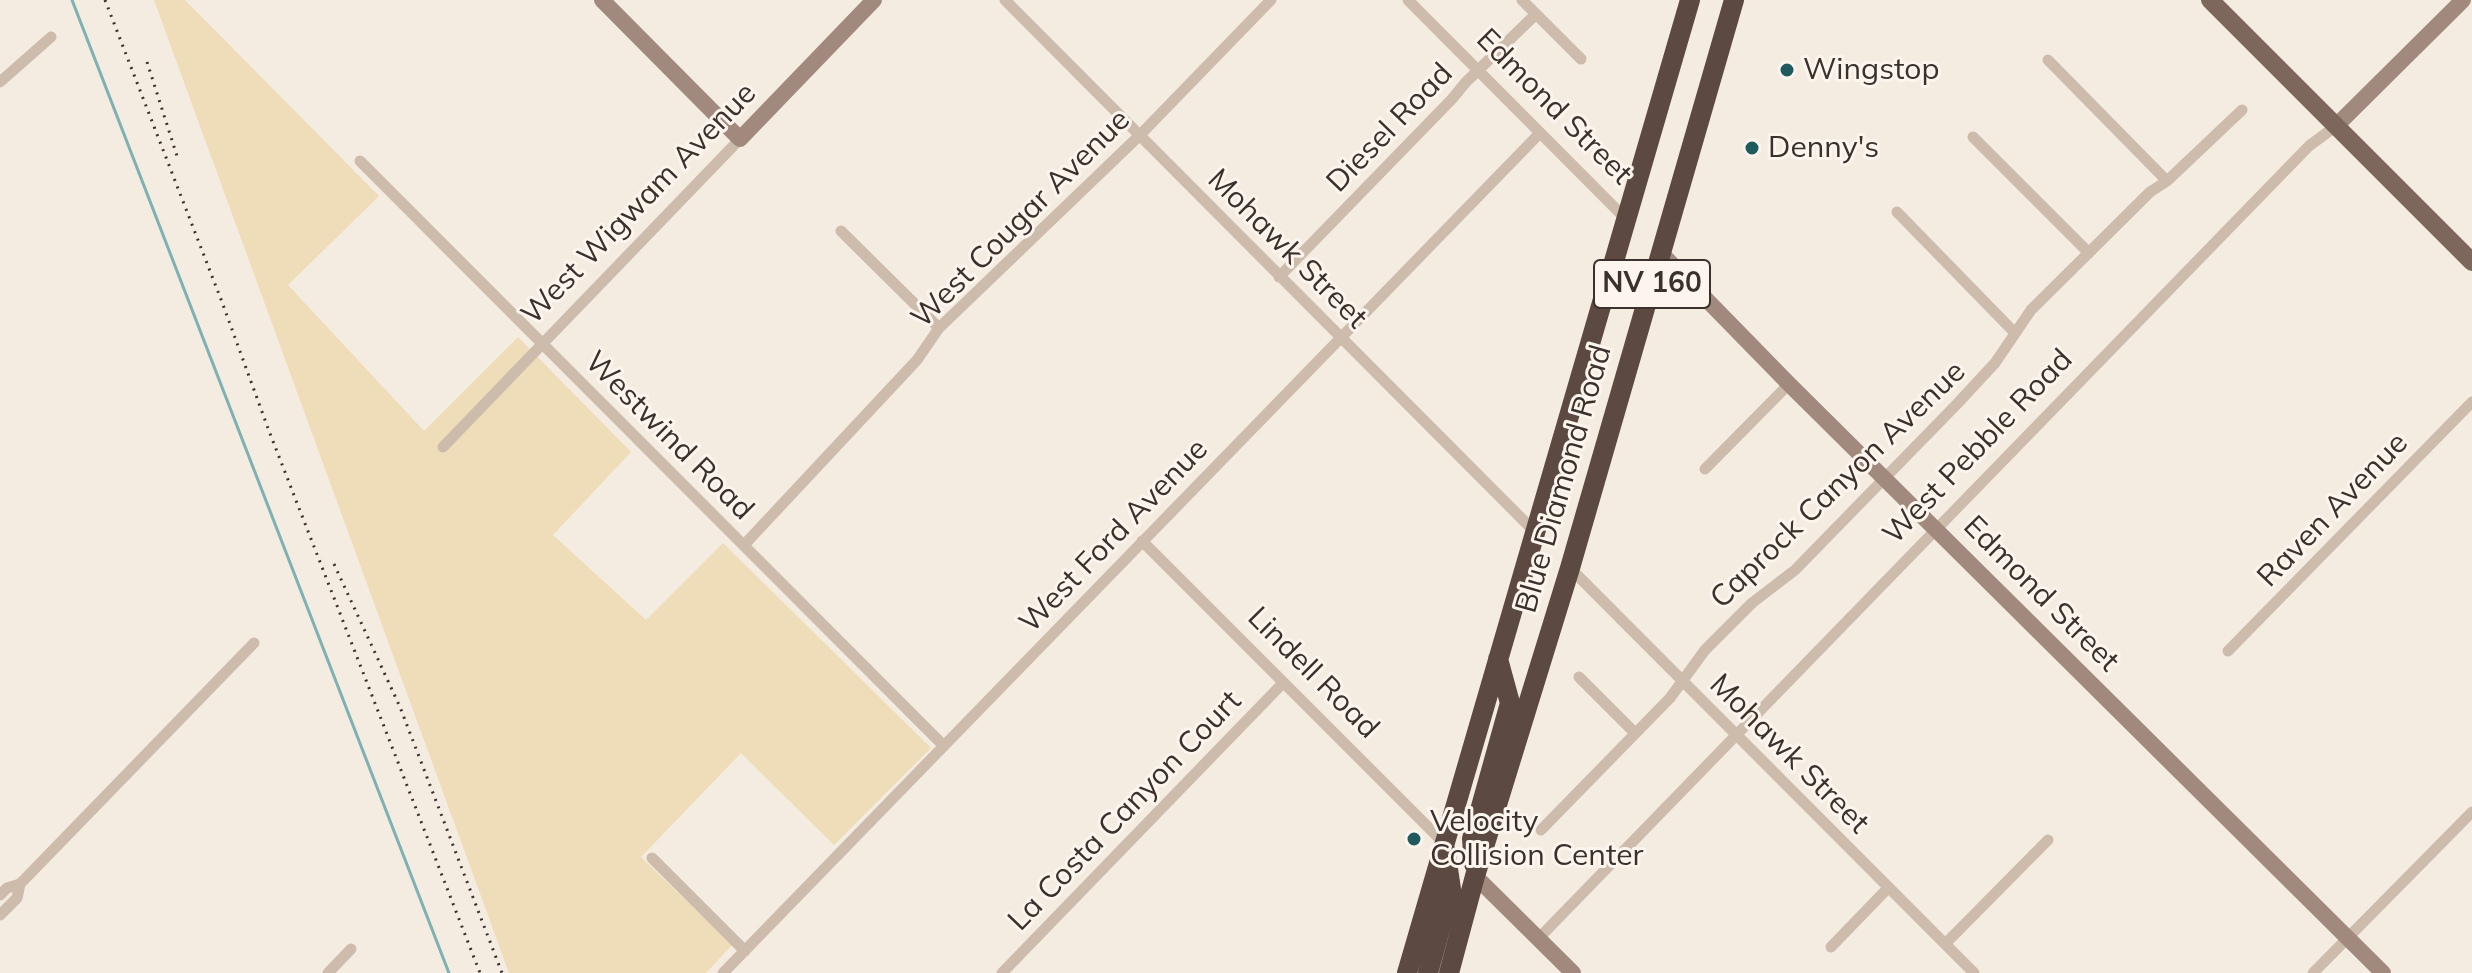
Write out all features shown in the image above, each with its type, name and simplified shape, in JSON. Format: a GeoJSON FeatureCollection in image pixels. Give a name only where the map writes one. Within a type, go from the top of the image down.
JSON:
{"type":"FeatureCollection","features":[{"type":"Feature","properties":{"kind":"highway","name":"Blue Diamond Road"},"geometry":{"type":"LineString","coordinates":[[1407,973],[1690,0]]}},
{"type":"Feature","properties":{"kind":"highway","name":"Blue Diamond Road"},"geometry":{"type":"LineString","coordinates":[[1449,973],[1734,0]]}},
{"type":"Feature","properties":{"kind":"highway"},"geometry":{"type":"LineString","coordinates":[[1475,876],[1472,839],[1510,703],[1498,659]]}},
{"type":"Feature","properties":{"kind":"highway"},"geometry":{"type":"LineString","coordinates":[[1428,973],[1451,889],[1444,843]]}},
{"type":"Feature","properties":{"kind":"main road"},"geometry":{"type":"LineString","coordinates":[[2210,0],[2472,262]]}},
{"type":"Feature","properties":{"kind":"street"},"geometry":{"type":"LineString","coordinates":[[602,0],[740,139]]}},
{"type":"Feature","properties":{"kind":"street","name":"West Wigwam Avenue"},"geometry":{"type":"LineString","coordinates":[[443,447],[874,0]]}},
{"type":"Feature","properties":{"kind":"street","name":"Mohawk Street"},"geometry":{"type":"LineString","coordinates":[[1005,0],[1535,532]]}},
{"type":"Feature","properties":{"kind":"street","name":"West Cougar Avenue"},"geometry":{"type":"LineString","coordinates":[[744,545],[917,360],[939,328],[1140,135],[1271,0]]}},
{"type":"Feature","properties":{"kind":"street","name":"Edmond Street"},"geometry":{"type":"LineString","coordinates":[[1408,0],[1626,219]]}},
{"type":"Feature","properties":{"kind":"street"},"geometry":{"type":"LineString","coordinates":[[1522,0],[1581,59]]}},
{"type":"Feature","properties":{"kind":"street","name":"West Pebble Road"},"geometry":{"type":"LineString","coordinates":[[1538,939],[2309,146],[2336,126],[2463,0]]}},
{"type":"Feature","properties":{"kind":"street","name":"Diesel Road"},"geometry":{"type":"LineString","coordinates":[[1279,277],[1536,14]]}},
{"type":"Feature","properties":{"kind":"street"},"geometry":{"type":"LineString","coordinates":[[1,78],[51,37]]}},
{"type":"Feature","properties":{"kind":"street"},"geometry":{"type":"LineString","coordinates":[[2048,60],[2167,181]]}},
{"type":"Feature","properties":{"kind":"street","name":"Caprock Canyon Avenue"},"geometry":{"type":"LineString","coordinates":[[1541,830],[1670,698],[1705,650],[1752,603],[1795,570],[1995,363],[2031,310],[2150,192],[2167,181],[2242,110]]}},
{"type":"Feature","properties":{"kind":"street","name":"West Ford Avenue"},"geometry":{"type":"LineString","coordinates":[[723,973],[1540,133]]}},
{"type":"Feature","properties":{"kind":"street"},"geometry":{"type":"LineString","coordinates":[[1973,137],[2089,253]]}},
{"type":"Feature","properties":{"kind":"street","name":"Westwind Road"},"geometry":{"type":"LineString","coordinates":[[360,161],[944,746]]}},
{"type":"Feature","properties":{"kind":"street"},"geometry":{"type":"LineString","coordinates":[[1897,212],[2015,333]]}},
{"type":"Feature","properties":{"kind":"street"},"geometry":{"type":"LineString","coordinates":[[841,231],[939,328]]}},
{"type":"Feature","properties":{"kind":"street","name":"Edmond Street"},"geometry":{"type":"LineString","coordinates":[[1661,253],[2383,973]]}},
{"type":"Feature","properties":{"kind":"street"},"geometry":{"type":"LineString","coordinates":[[1705,469],[1789,384]]}},
{"type":"Feature","properties":{"kind":"street","name":"Raven Avenue"},"geometry":{"type":"LineString","coordinates":[[2228,651],[2472,402]]}},
{"type":"Feature","properties":{"kind":"street","name":"Lindell Road"},"geometry":{"type":"LineString","coordinates":[[1142,541],[1444,843]]}},
{"type":"Feature","properties":{"kind":"street","name":"Mohawk Street"},"geometry":{"type":"LineString","coordinates":[[1570,568],[1974,973]]}},
{"type":"Feature","properties":{"kind":"street"},"geometry":{"type":"LineString","coordinates":[[0,895],[7,888],[20,884],[254,643]]}},
{"type":"Feature","properties":{"kind":"street"},"geometry":{"type":"LineString","coordinates":[[1579,677],[1635,733]]}},
{"type":"Feature","properties":{"kind":"street","name":"La Costa Canyon Court"},"geometry":{"type":"LineString","coordinates":[[1002,973],[1283,683]]}},
{"type":"Feature","properties":{"kind":"street"},"geometry":{"type":"LineString","coordinates":[[2313,973],[2472,812]]}},
{"type":"Feature","properties":{"kind":"street"},"geometry":{"type":"LineString","coordinates":[[1946,943],[2048,840]]}},
{"type":"Feature","properties":{"kind":"street"},"geometry":{"type":"LineString","coordinates":[[652,858],[745,951]]}},
{"type":"Feature","properties":{"kind":"street"},"geometry":{"type":"LineString","coordinates":[[1475,876],[1573,973]]}},
{"type":"Feature","properties":{"kind":"street"},"geometry":{"type":"LineString","coordinates":[[0,915],[17,898],[20,884]]}},
{"type":"Feature","properties":{"kind":"street"},"geometry":{"type":"LineString","coordinates":[[1831,947],[1888,888]]}},
{"type":"Feature","properties":{"kind":"street"},"geometry":{"type":"LineString","coordinates":[[328,973],[351,949]]}},
{"type":"Feature","properties":{"kind":"sand"},"geometry":{"type":"Polygon","coordinates":[[[154,0],[185,0],[379,196],[288,285],[424,431],[518,337],[631,452],[553,535],[646,620],[723,543],[931,748],[834,845],[741,753],[641,857],[732,945],[706,973],[509,973],[154,0]]]}},
{"type":"Feature","properties":{"kind":"waterway"},"geometry":{"type":"LineString","coordinates":[[72,0],[449,973]]}},
{"type":"Feature","properties":{"kind":"railway"},"geometry":{"type":"LineString","coordinates":[[105,0],[480,973]]}},
{"type":"Feature","properties":{"kind":"railway"},"geometry":{"type":"LineString","coordinates":[[147,62],[177,156]]}},
{"type":"Feature","properties":{"kind":"railway"},"geometry":{"type":"LineString","coordinates":[[334,564],[400,707],[502,973]]}},
{"type":"Feature","properties":{"kind":"place","name":"Wingstop"},"geometry":{"type":"Point","coordinates":[1787,70]}},
{"type":"Feature","properties":{"kind":"place","name":"Denny's"},"geometry":{"type":"Point","coordinates":[1752,148]}},
{"type":"Feature","properties":{"kind":"place","name":"Velocity Collision Center"},"geometry":{"type":"Point","coordinates":[1414,839]}}]}
